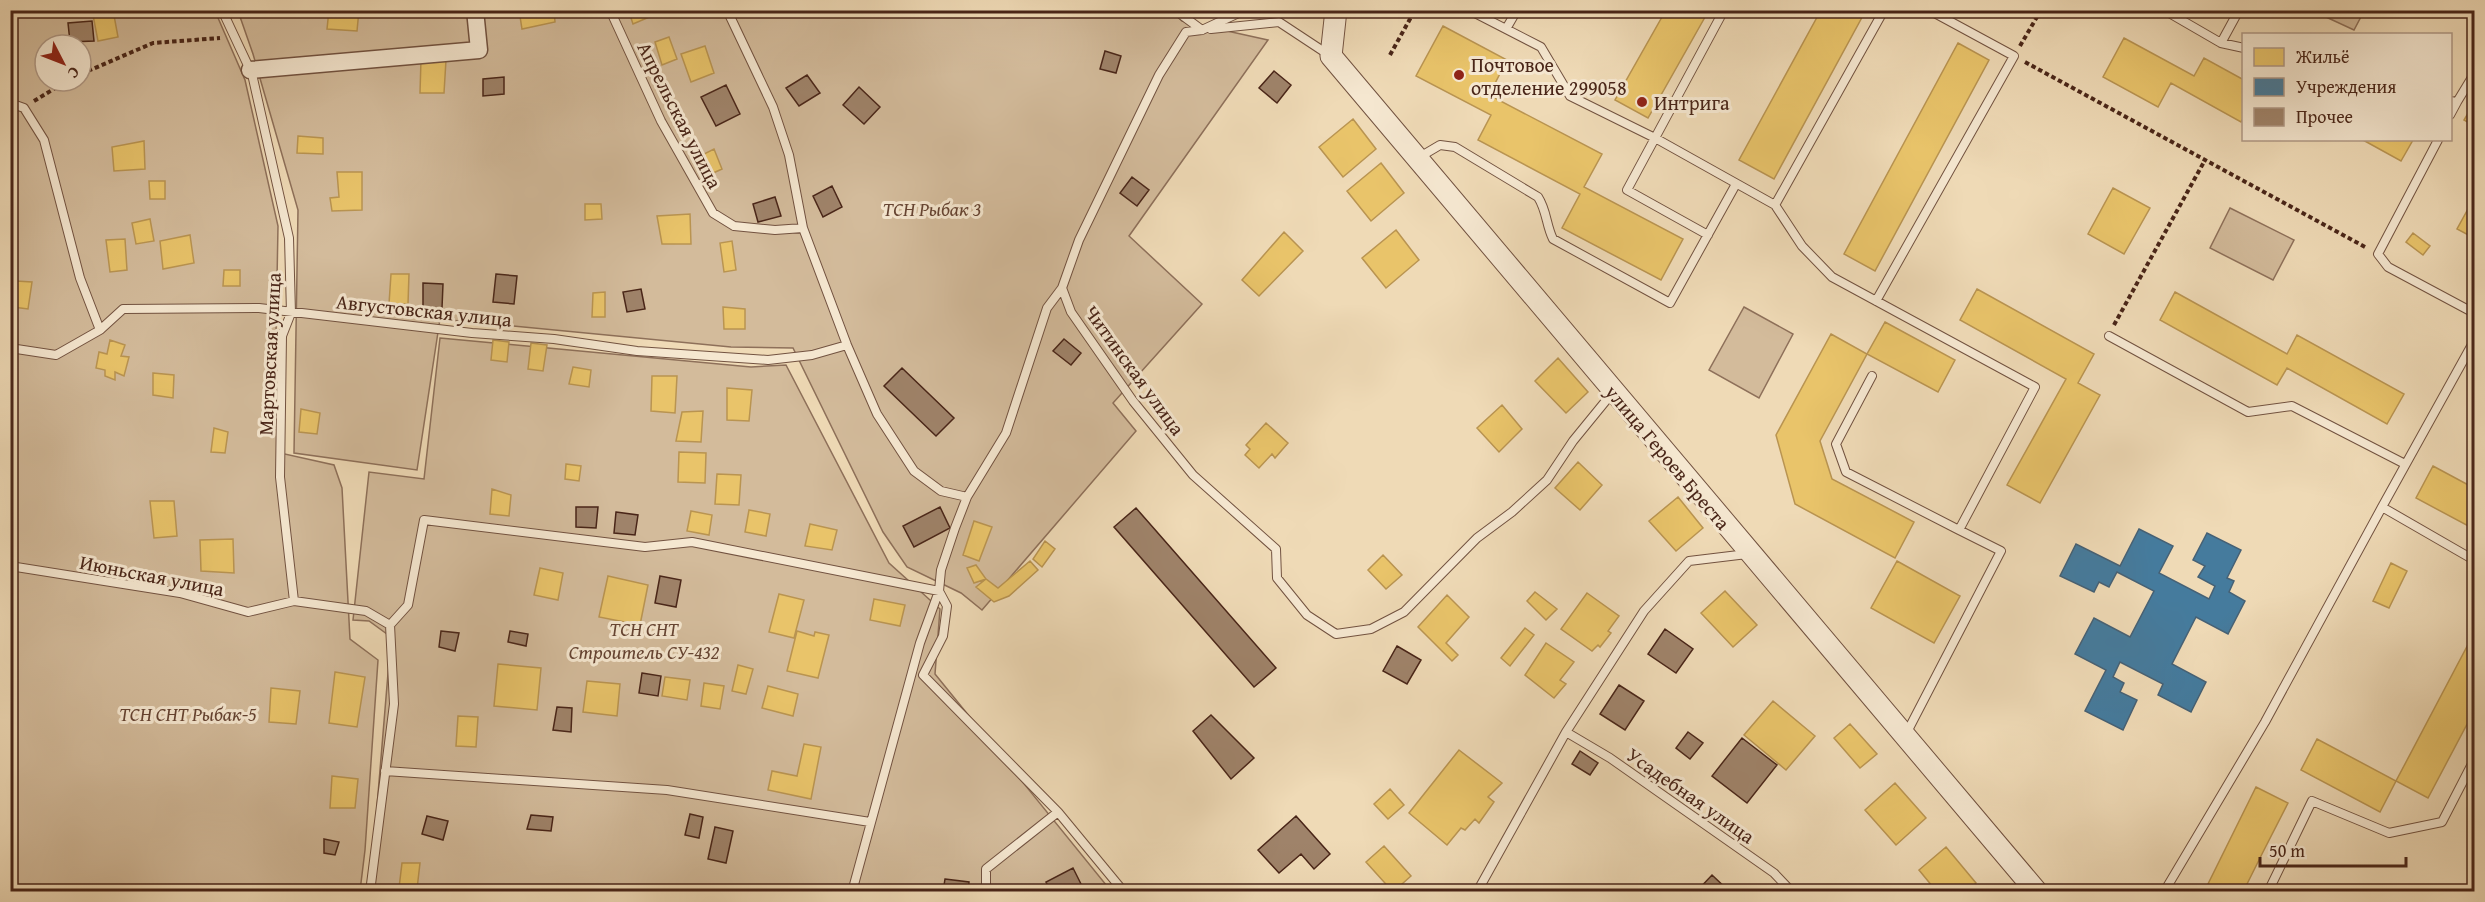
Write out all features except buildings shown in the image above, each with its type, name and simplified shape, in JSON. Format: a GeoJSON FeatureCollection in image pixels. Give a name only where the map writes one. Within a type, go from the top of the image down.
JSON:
{"type":"FeatureCollection","features":[{"type":"Feature","properties":{"kind":"street"},"geometry":{"type":"LineString","coordinates":[[250,70],[479,50],[475,10]]}},
{"type":"Feature","properties":{"kind":"street"},"geometry":{"type":"LineString","coordinates":[[1331,56],[1336,10]]}},
{"type":"Feature","properties":{"kind":"street","name":"улица Героев Бреста"},"geometry":{"type":"LineString","coordinates":[[1331,56],[2037,891]]}},
{"type":"Feature","properties":{"kind":"lane","name":"Мартовская улица"},"geometry":{"type":"LineString","coordinates":[[222,10],[250,70],[289,238],[291,313],[282,336],[280,477],[294,601]]}},
{"type":"Feature","properties":{"kind":"lane","name":"Апрельская улица"},"geometry":{"type":"LineString","coordinates":[[610,10],[661,121],[713,213],[734,226],[775,230],[803,228]]}},
{"type":"Feature","properties":{"kind":"lane"},"geometry":{"type":"LineString","coordinates":[[727,10],[773,106],[789,155],[803,228],[847,345],[877,414],[914,471],[941,491],[968,497]]}},
{"type":"Feature","properties":{"kind":"lane"},"geometry":{"type":"LineString","coordinates":[[1175,10],[1202,30]]}},
{"type":"Feature","properties":{"kind":"lane"},"geometry":{"type":"LineString","coordinates":[[1202,30],[1245,10]]}},
{"type":"Feature","properties":{"kind":"lane"},"geometry":{"type":"LineString","coordinates":[[1469,10],[1541,47],[1570,96],[1655,138],[1775,205],[1802,246],[1833,277],[2035,387],[1959,530]]}},
{"type":"Feature","properties":{"kind":"lane"},"geometry":{"type":"LineString","coordinates":[[1506,29],[1517,10]]}},
{"type":"Feature","properties":{"kind":"lane"},"geometry":{"type":"LineString","coordinates":[[1708,235],[1627,190],[1724,10]]}},
{"type":"Feature","properties":{"kind":"lane"},"geometry":{"type":"LineString","coordinates":[[1775,205],[1884,10]]}},
{"type":"Feature","properties":{"kind":"lane"},"geometry":{"type":"LineString","coordinates":[[1876,301],[2014,56],[1929,10]]}},
{"type":"Feature","properties":{"kind":"lane"},"geometry":{"type":"LineString","coordinates":[[2164,10],[2221,43],[2242,48]]}},
{"type":"Feature","properties":{"kind":"lane"},"geometry":{"type":"LineString","coordinates":[[2221,43],[2239,10]]}},
{"type":"Feature","properties":{"kind":"lane"},"geometry":{"type":"LineString","coordinates":[[852,891],[920,643],[939,591],[941,570],[968,497],[1006,433],[1047,308],[1062,288],[1079,240],[1159,75],[1186,32],[1202,30],[1279,22],[1331,56]]}},
{"type":"Feature","properties":{"kind":"lane"},"geometry":{"type":"LineString","coordinates":[[2454,102],[2475,74]]}},
{"type":"Feature","properties":{"kind":"lane"},"geometry":{"type":"LineString","coordinates":[[10,103],[24,108],[44,140],[80,278],[100,330]]}},
{"type":"Feature","properties":{"kind":"lane"},"geometry":{"type":"LineString","coordinates":[[2437,141],[2378,254],[2388,267],[2475,313]]}},
{"type":"Feature","properties":{"kind":"lane"},"geometry":{"type":"LineString","coordinates":[[1418,158],[1440,145],[1455,147],[1538,197],[1546,210],[1547,226],[1553,239],[1670,303],[1736,184]]}},
{"type":"Feature","properties":{"kind":"lane","name":"Читинская улица"},"geometry":{"type":"LineString","coordinates":[[1062,288],[1071,312],[1133,401],[1193,474],[1276,549],[1276,578],[1307,615],[1336,634],[1371,629],[1404,612],[1477,538],[1512,512],[1547,480],[1573,441],[1613,392]]}},
{"type":"Feature","properties":{"kind":"lane","name":"Августовская улица"},"geometry":{"type":"LineString","coordinates":[[10,348],[56,355],[100,330],[123,309],[259,308],[472,333],[554,339],[637,351],[768,360],[812,355],[847,345]]}},
{"type":"Feature","properties":{"kind":"lane"},"geometry":{"type":"LineString","coordinates":[[2109,336],[2248,412],[2292,406],[2405,464]]}},
{"type":"Feature","properties":{"kind":"lane"},"geometry":{"type":"LineString","coordinates":[[2164,891],[2265,722],[2405,464],[2475,341]]}},
{"type":"Feature","properties":{"kind":"lane"},"geometry":{"type":"LineString","coordinates":[[1872,376],[1836,444],[1846,472],[2001,551],[1905,736]]}},
{"type":"Feature","properties":{"kind":"lane"},"geometry":{"type":"LineString","coordinates":[[2382,507],[2475,560]]}},
{"type":"Feature","properties":{"kind":"lane"},"geometry":{"type":"LineString","coordinates":[[370,891],[394,704],[390,625],[408,605],[424,520],[645,547],[692,542],[939,591]]}},
{"type":"Feature","properties":{"kind":"lane"},"geometry":{"type":"LineString","coordinates":[[1477,891],[1566,732],[1644,611],[1689,561],[1751,554]]}},
{"type":"Feature","properties":{"kind":"lane","name":"Июньская улица"},"geometry":{"type":"LineString","coordinates":[[10,566],[180,593],[248,612],[294,601],[366,610],[390,625]]}},
{"type":"Feature","properties":{"kind":"lane"},"geometry":{"type":"LineString","coordinates":[[939,591],[947,606],[943,636],[923,675],[1058,812],[1124,891]]}},
{"type":"Feature","properties":{"kind":"lane","name":"Усадебная улица"},"geometry":{"type":"LineString","coordinates":[[1566,732],[1610,758],[1774,873],[1792,891]]}},
{"type":"Feature","properties":{"kind":"lane"},"geometry":{"type":"LineString","coordinates":[[2268,891],[2312,801],[2389,833],[2442,822],[2475,760]]}},
{"type":"Feature","properties":{"kind":"lane"},"geometry":{"type":"LineString","coordinates":[[385,771],[667,790],[870,822]]}},
{"type":"Feature","properties":{"kind":"lane"},"geometry":{"type":"LineString","coordinates":[[986,891],[986,869],[1058,812]]}},
{"type":"Feature","properties":{"kind":"path"},"geometry":{"type":"LineString","coordinates":[[1390,55],[1415,10]]}},
{"type":"Feature","properties":{"kind":"path"},"geometry":{"type":"LineString","coordinates":[[2041,10],[2014,56],[2378,254]]}},
{"type":"Feature","properties":{"kind":"path"},"geometry":{"type":"LineString","coordinates":[[93,69],[153,43],[234,37]]}},
{"type":"Feature","properties":{"kind":"path"},"geometry":{"type":"LineString","coordinates":[[24,108],[48,93]]}},
{"type":"Feature","properties":{"kind":"path"},"geometry":{"type":"LineString","coordinates":[[2109,336],[2205,160]]}},
{"type":"Feature","properties":{"kind":"green space","name":"ТСН СНТ Рыбак-5"},"geometry":{"type":"Polygon","coordinates":[[[28,10],[215,11],[245,80],[278,226],[276,334],[280,453],[334,465],[342,488],[350,639],[378,660],[360,891],[11,891],[10,17],[28,10]]]}},
{"type":"Feature","properties":{"kind":"green space","name":"ТСН Рыбак 3"},"geometry":{"type":"Polygon","coordinates":[[[1171,10],[1182,21],[1268,40],[1129,236],[1202,304],[1113,403],[1136,431],[982,610],[961,593],[907,567],[883,532],[793,348],[731,347],[440,319],[417,470],[294,453],[298,210],[253,54],[238,11],[1171,10]]]}},
{"type":"Feature","properties":{"kind":"green space"},"geometry":{"type":"Polygon","coordinates":[[[2313,11],[2364,11],[2354,30],[2313,11]]]}},
{"type":"Feature","properties":{"kind":"green space"},"geometry":{"type":"Polygon","coordinates":[[[2230,208],[2294,240],[2273,280],[2210,248],[2230,208]]]}},
{"type":"Feature","properties":{"kind":"green space"},"geometry":{"type":"Polygon","coordinates":[[[1744,307],[1793,334],[1759,398],[1709,370],[1744,307]]]}},
{"type":"Feature","properties":{"kind":"green space","name":"ТСН СНТ Строитель СУ-432"},"geometry":{"type":"Polygon","coordinates":[[[440,338],[751,367],[786,365],[889,563],[940,609],[935,674],[1107,886],[1104,892],[370,891],[391,637],[369,621],[353,620],[369,472],[424,479],[440,338]]]}},
{"type":"Feature","properties":{"kind":"place","name":"Почтовое отделение 299058"},"geometry":{"type":"Point","coordinates":[1459,75]}},
{"type":"Feature","properties":{"kind":"place","name":"Интрига"},"geometry":{"type":"Point","coordinates":[1642,102]}}]}
